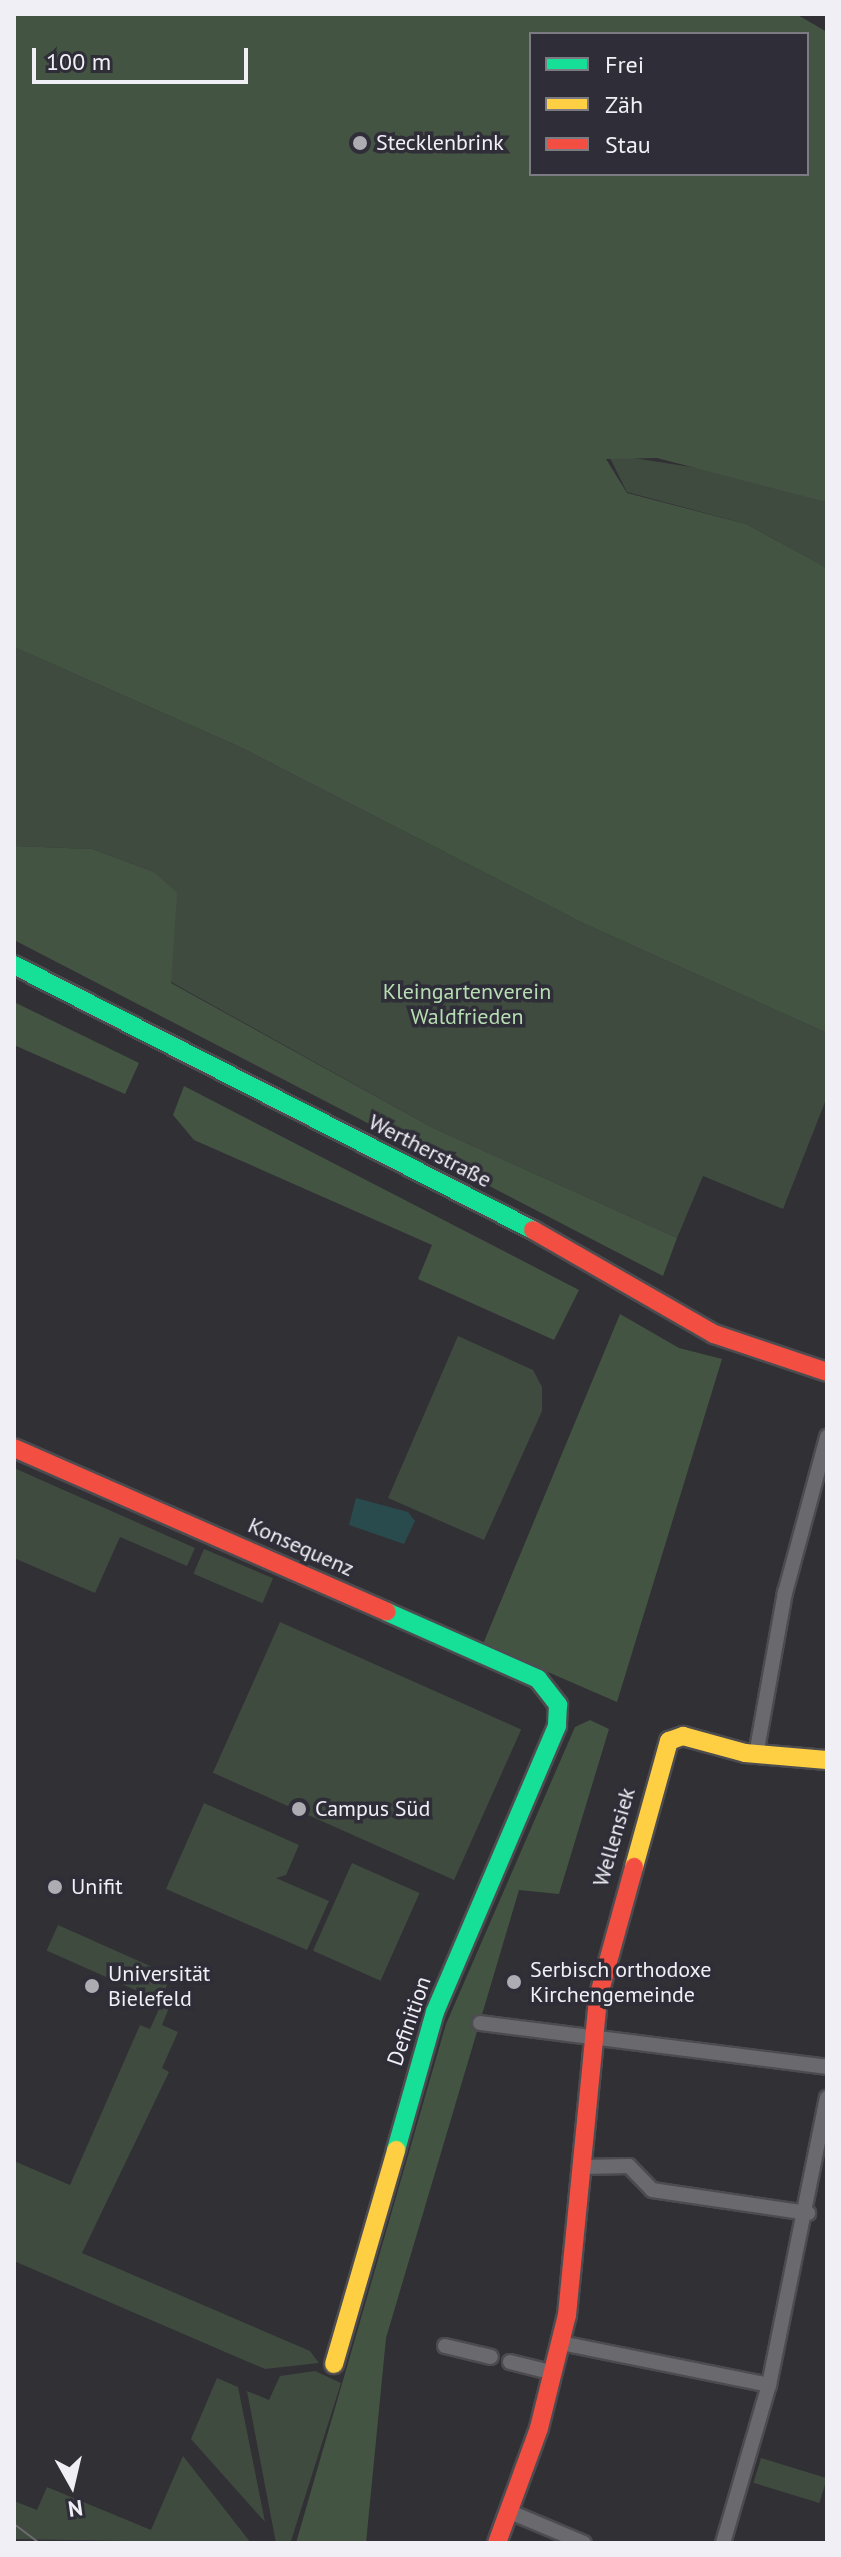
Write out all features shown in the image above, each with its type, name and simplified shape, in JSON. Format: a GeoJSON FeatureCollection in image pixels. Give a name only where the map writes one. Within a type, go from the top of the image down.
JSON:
{"type":"FeatureCollection","features":[{"type":"Feature","properties":{"kind":"street","name":"Wertherstraße"},"geometry":{"type":"LineString","coordinates":[[14,965],[516,1221],[714,1334],[827,1372]]}},
{"type":"Feature","properties":{"kind":"street"},"geometry":{"type":"LineString","coordinates":[[756,1755],[785,1593],[827,1437]]}},
{"type":"Feature","properties":{"kind":"street","name":"Konsequenz"},"geometry":{"type":"LineString","coordinates":[[14,1448],[538,1679],[558,1705]]}},
{"type":"Feature","properties":{"kind":"street","name":"Definition"},"geometry":{"type":"LineString","coordinates":[[334,2364],[435,2012],[557,1726],[558,1705]]}},
{"type":"Feature","properties":{"kind":"street","name":"Wellensiek"},"geometry":{"type":"LineString","coordinates":[[497,2543],[510,2512],[561,2343],[594,2037],[611,1936],[669,1741],[683,1736],[756,1755],[827,1760]]}},
{"type":"Feature","properties":{"kind":"street"},"geometry":{"type":"LineString","coordinates":[[480,2023],[827,2067]]}},
{"type":"Feature","properties":{"kind":"street"},"geometry":{"type":"LineString","coordinates":[[723,2543],[769,2385],[808,2213],[827,2098]]}},
{"type":"Feature","properties":{"kind":"street"},"geometry":{"type":"LineString","coordinates":[[582,2167],[629,2166],[652,2190],[808,2213]]}},
{"type":"Feature","properties":{"kind":"street"},"geometry":{"type":"LineString","coordinates":[[561,2343],[769,2385]]}},
{"type":"Feature","properties":{"kind":"street"},"geometry":{"type":"LineString","coordinates":[[445,2346],[491,2357]]}},
{"type":"Feature","properties":{"kind":"street"},"geometry":{"type":"LineString","coordinates":[[510,2362],[554,2373]]}},
{"type":"Feature","properties":{"kind":"street"},"geometry":{"type":"LineString","coordinates":[[510,2512],[584,2543]]}},
{"type":"Feature","properties":{"kind":"green space"},"geometry":{"type":"Polygon","coordinates":[[[14,14],[796,14],[827,32],[827,502],[657,458],[606,459],[627,493],[746,524],[827,568],[827,1033],[583,923],[238,746],[14,647],[14,14]]]}},
{"type":"Feature","properties":{"kind":"green space"},"geometry":{"type":"Polygon","coordinates":[[[608,454],[742,475],[827,502],[827,568],[746,524],[627,492],[608,454]]]}},
{"type":"Feature","properties":{"kind":"green space","name":"Kleingartenverein Waldfrieden"},"geometry":{"type":"Polygon","coordinates":[[[14,647],[238,746],[583,923],[827,1033],[827,1097],[783,1209],[703,1176],[677,1238],[433,1128],[171,982],[171,907],[154,872],[92,849],[14,846],[14,647]]]}},
{"type":"Feature","properties":{"kind":"green space"},"geometry":{"type":"Polygon","coordinates":[[[14,846],[92,849],[154,872],[177,893],[171,983],[433,1128],[677,1238],[663,1276],[14,940],[14,846]]]}},
{"type":"Feature","properties":{"kind":"green space"},"geometry":{"type":"Polygon","coordinates":[[[14,1002],[139,1063],[125,1094],[14,1045],[14,1002]]]}},
{"type":"Feature","properties":{"kind":"green space"},"geometry":{"type":"Polygon","coordinates":[[[184,1086],[579,1290],[554,1340],[418,1279],[432,1245],[194,1140],[173,1115],[184,1086]]]}},
{"type":"Feature","properties":{"kind":"green space"},"geometry":{"type":"Polygon","coordinates":[[[620,1314],[679,1348],[722,1359],[617,1702],[483,1644],[620,1314]]]}},
{"type":"Feature","properties":{"kind":"green space"},"geometry":{"type":"Polygon","coordinates":[[[458,1336],[533,1370],[542,1387],[542,1411],[484,1540],[388,1498],[458,1336]]]}},
{"type":"Feature","properties":{"kind":"green space"},"geometry":{"type":"Polygon","coordinates":[[[14,1468],[195,1548],[187,1566],[120,1537],[95,1593],[14,1558],[14,1468]]]}},
{"type":"Feature","properties":{"kind":"green space"},"geometry":{"type":"Polygon","coordinates":[[[204,1549],[273,1578],[262,1603],[193,1574],[204,1549]]]}},
{"type":"Feature","properties":{"kind":"green space"},"geometry":{"type":"Polygon","coordinates":[[[280,1622],[521,1729],[454,1880],[213,1773],[280,1622]]]}},
{"type":"Feature","properties":{"kind":"green space"},"geometry":{"type":"Polygon","coordinates":[[[590,1720],[609,1729],[559,1894],[519,1890],[386,2338],[366,2543],[296,2543],[446,2024],[575,1727],[590,1720]]]}},
{"type":"Feature","properties":{"kind":"green space"},"geometry":{"type":"Polygon","coordinates":[[[204,1803],[299,1845],[286,1875],[276,1878],[329,1901],[307,1950],[166,1889],[204,1803]]]}},
{"type":"Feature","properties":{"kind":"green space"},"geometry":{"type":"Polygon","coordinates":[[[352,1863],[420,1893],[381,1981],[313,1951],[352,1863]]]}},
{"type":"Feature","properties":{"kind":"green space"},"geometry":{"type":"Polygon","coordinates":[[[58,1925],[171,1975],[160,2001],[47,1951],[58,1925]]]}},
{"type":"Feature","properties":{"kind":"green space"},"geometry":{"type":"Polygon","coordinates":[[[163,2000],[171,2003],[162,2025],[178,2032],[162,2068],[169,2072],[82,2253],[310,2351],[319,2363],[265,2369],[14,2261],[14,2161],[70,2185],[140,2025],[150,2029],[163,2000]]]}},
{"type":"Feature","properties":{"kind":"green space"},"geometry":{"type":"Polygon","coordinates":[[[315,2371],[341,2383],[291,2541],[276,2543],[247,2391],[269,2400],[280,2376],[315,2371]]]}},
{"type":"Feature","properties":{"kind":"green space"},"geometry":{"type":"Polygon","coordinates":[[[217,2378],[238,2387],[265,2522],[191,2439],[217,2378]]]}},
{"type":"Feature","properties":{"kind":"green space"},"geometry":{"type":"Polygon","coordinates":[[[183,2456],[251,2543],[14,2539],[14,2501],[37,2510],[47,2487],[151,2530],[183,2456]]]}},
{"type":"Feature","properties":{"kind":"green space"},"geometry":{"type":"Polygon","coordinates":[[[761,2458],[827,2478],[819,2503],[753,2483],[761,2458]]]}},
{"type":"Feature","properties":{"kind":"water"},"geometry":{"type":"Polygon","coordinates":[[[356,1498],[408,1512],[415,1521],[404,1544],[349,1525],[356,1498]]]}},
{"type":"Feature","properties":{"kind":"tram line"},"geometry":{"type":"LineString","coordinates":[[14,2524],[39,2543]]}},
{"type":"Feature","properties":{"kind":"traffic: fast"},"geometry":{"type":"LineString","coordinates":[[14,965],[533,1230]]}},
{"type":"Feature","properties":{"kind":"traffic: fast"},"geometry":{"type":"LineString","coordinates":[[387,1612],[538,1679],[558,1705],[557,1726],[435,2012],[396,2150]]}},
{"type":"Feature","properties":{"kind":"traffic: slow"},"geometry":{"type":"LineString","coordinates":[[634,1867],[669,1741],[683,1736],[745,1753],[827,1760]]}},
{"type":"Feature","properties":{"kind":"traffic: slow"},"geometry":{"type":"LineString","coordinates":[[334,2364],[396,2150]]}},
{"type":"Feature","properties":{"kind":"traffic: jam"},"geometry":{"type":"LineString","coordinates":[[533,1230],[714,1334],[827,1372]]}},
{"type":"Feature","properties":{"kind":"traffic: jam"},"geometry":{"type":"LineString","coordinates":[[14,1448],[387,1612]]}},
{"type":"Feature","properties":{"kind":"traffic: jam"},"geometry":{"type":"LineString","coordinates":[[497,2543],[539,2428],[567,2315],[598,1998],[634,1867]]}},
{"type":"Feature","properties":{"kind":"place","name":"Stecklenbrink"},"geometry":{"type":"Point","coordinates":[360,143]}},
{"type":"Feature","properties":{"kind":"place","name":"Campus Süd"},"geometry":{"type":"Point","coordinates":[299,1809]}},
{"type":"Feature","properties":{"kind":"place","name":"Unifit"},"geometry":{"type":"Point","coordinates":[55,1887]}},
{"type":"Feature","properties":{"kind":"place","name":"Serbisch orthodoxe Kirchengemeinde"},"geometry":{"type":"Point","coordinates":[514,1982]}},
{"type":"Feature","properties":{"kind":"place","name":"Universität Bielefeld"},"geometry":{"type":"Point","coordinates":[92,1986]}}]}
